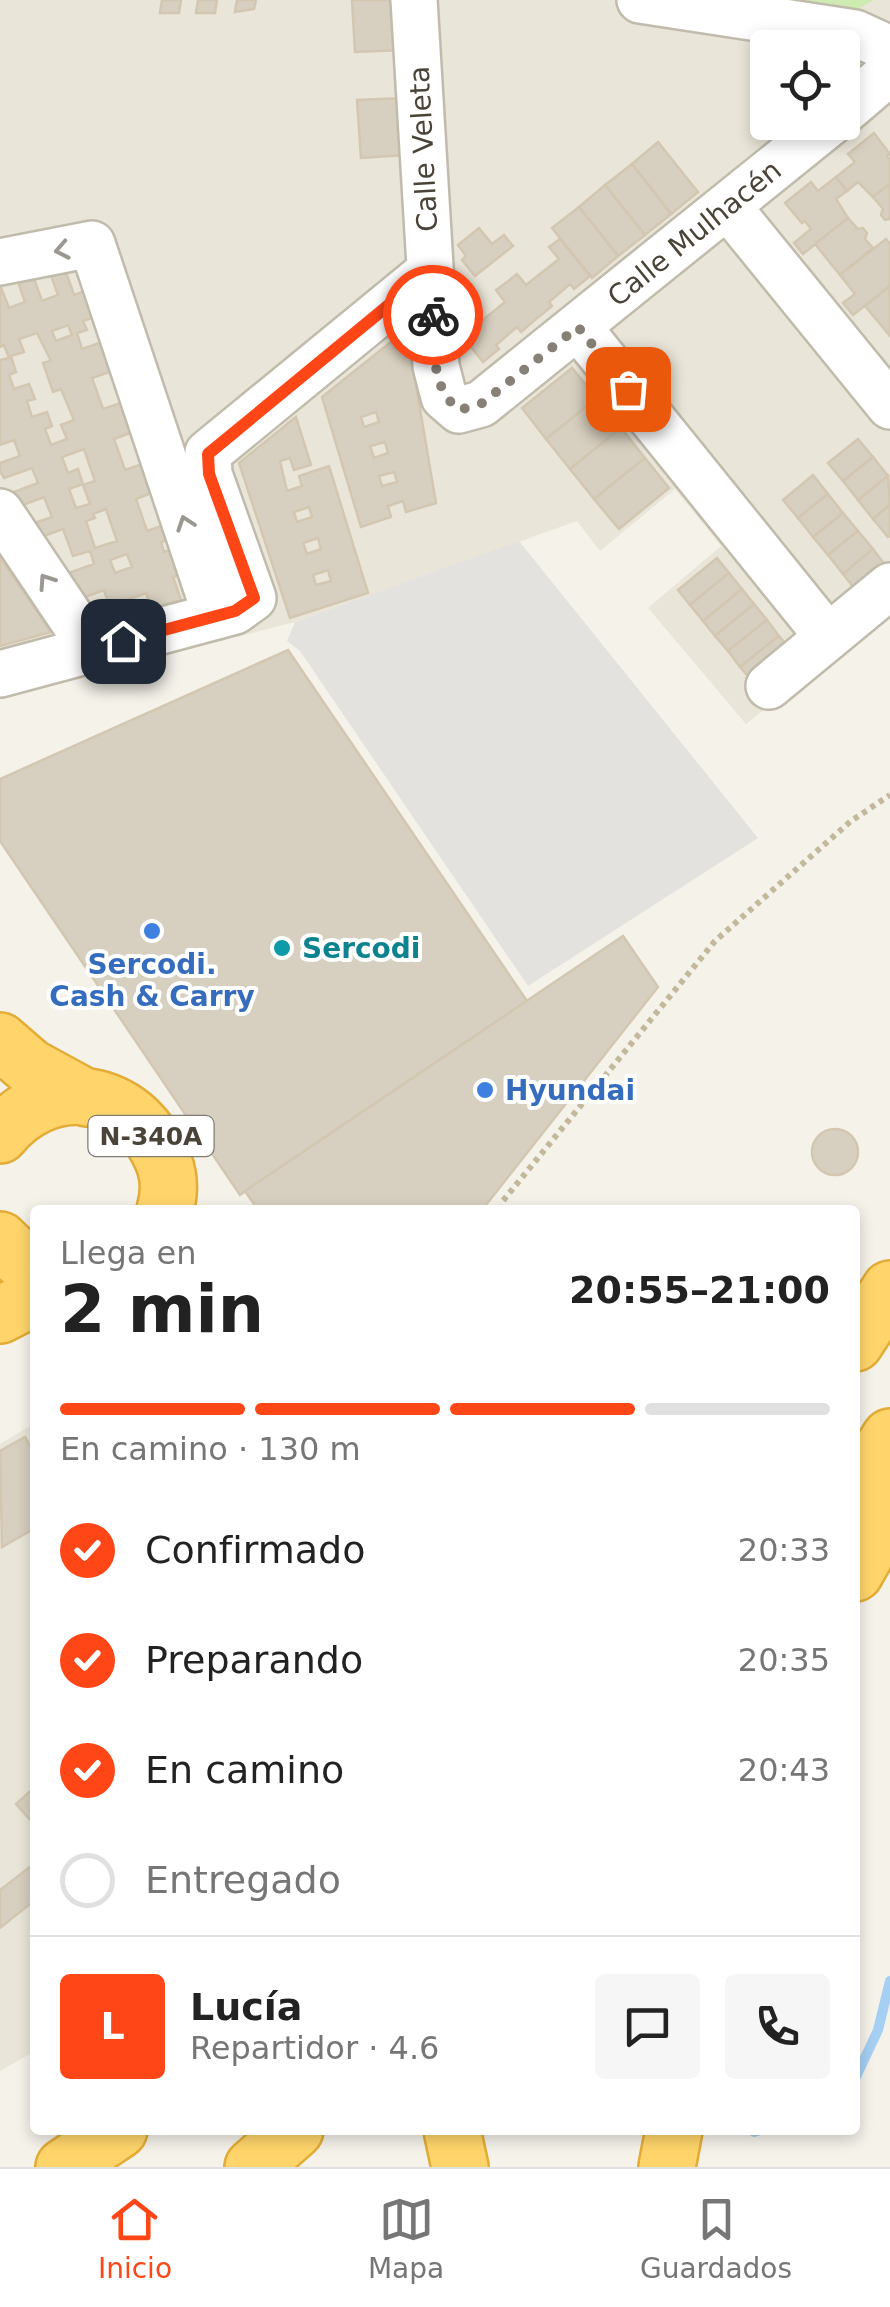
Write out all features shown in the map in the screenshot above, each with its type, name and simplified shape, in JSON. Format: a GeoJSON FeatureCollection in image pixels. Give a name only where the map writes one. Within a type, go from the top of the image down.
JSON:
{"type":"FeatureCollection","features":[{"type":"Feature","properties":{"kind":"highway","name":"N-340A"},"geometry":{"type":"LineString","coordinates":[[0,1041],[30,1068],[87,1098]]}},
{"type":"Feature","properties":{"kind":"highway","name":"N-340A"},"geometry":{"type":"LineString","coordinates":[[0,1135],[12,1120],[34,1105],[55,1098],[115,1102],[144,1124],[166,1163],[170,1192],[166,1205]]}},
{"type":"Feature","properties":{"kind":"highway"},"geometry":{"type":"LineString","coordinates":[[0,1240],[30,1265]]}},
{"type":"Feature","properties":{"kind":"highway"},"geometry":{"type":"LineString","coordinates":[[860,1335],[890,1289]]}},
{"type":"Feature","properties":{"kind":"highway"},"geometry":{"type":"LineString","coordinates":[[0,1314],[30,1299]]}},
{"type":"Feature","properties":{"kind":"highway"},"geometry":{"type":"LineString","coordinates":[[860,1484],[890,1437]]}},
{"type":"Feature","properties":{"kind":"highway"},"geometry":{"type":"LineString","coordinates":[[860,1564],[890,1512]]}},
{"type":"Feature","properties":{"kind":"highway"},"geometry":{"type":"LineString","coordinates":[[64,2167],[112,2135]]}},
{"type":"Feature","properties":{"kind":"highway"},"geometry":{"type":"LineString","coordinates":[[111,2167],[152,2135]]}},
{"type":"Feature","properties":{"kind":"highway"},"geometry":{"type":"LineString","coordinates":[[253,2167],[289,2135]]}},
{"type":"Feature","properties":{"kind":"highway"},"geometry":{"type":"LineString","coordinates":[[453,2135],[460,2167]]}},
{"type":"Feature","properties":{"kind":"highway"},"geometry":{"type":"LineString","coordinates":[[668,2167],[673,2135]]}},
{"type":"Feature","properties":{"kind":"street","name":"Calle Veleta"},"geometry":{"type":"LineString","coordinates":[[414,0],[436,366],[444,398],[459,410]]}},
{"type":"Feature","properties":{"kind":"street"},"geometry":{"type":"LineString","coordinates":[[640,0],[855,33],[887,76],[860,98]]}},
{"type":"Feature","properties":{"kind":"street","name":"Calle Mulhacén"},"geometry":{"type":"LineString","coordinates":[[459,410],[481,404],[810,140]]}},
{"type":"Feature","properties":{"kind":"street"},"geometry":{"type":"LineString","coordinates":[[729,208],[890,406]]}},
{"type":"Feature","properties":{"kind":"street"},"geometry":{"type":"LineString","coordinates":[[0,262],[92,244],[216,616]]}},
{"type":"Feature","properties":{"kind":"street"},"geometry":{"type":"LineString","coordinates":[[0,674],[235,611],[254,598],[209,474],[208,454],[430,271]]}},
{"type":"Feature","properties":{"kind":"street"},"geometry":{"type":"LineString","coordinates":[[578,327],[828,637]]}},
{"type":"Feature","properties":{"kind":"street"},"geometry":{"type":"LineString","coordinates":[[0,512],[92,649]]}},
{"type":"Feature","properties":{"kind":"street"},"geometry":{"type":"LineString","coordinates":[[769,686],[890,586]]}},
{"type":"Feature","properties":{"kind":"path"},"geometry":{"type":"LineString","coordinates":[[501,1205],[716,941],[850,821],[890,795]]}},
{"type":"Feature","properties":{"kind":"shaded area"},"geometry":{"type":"Polygon","coordinates":[[[0,0],[890,0],[890,610],[746,724],[648,608],[721,546],[675,489],[600,551],[577,521],[295,622],[0,698],[0,0]]]}},
{"type":"Feature","properties":{"kind":"shaded area"},"geometry":{"type":"Polygon","coordinates":[[[519,541],[758,838],[528,986],[300,651],[287,641],[295,622],[519,541]]]}},
{"type":"Feature","properties":{"kind":"shaded area"},"geometry":{"type":"Polygon","coordinates":[[[30,1426],[30,2054],[0,2071],[0,1444],[30,1426]]]}},
{"type":"Feature","properties":{"kind":"green space"},"geometry":{"type":"Polygon","coordinates":[[[763,0],[874,0],[849,14],[763,0]]]}},
{"type":"Feature","properties":{"kind":"building"},"geometry":{"type":"Polygon","coordinates":[[[162,0],[181,0],[179,13],[160,13],[162,0]]]}},
{"type":"Feature","properties":{"kind":"building"},"geometry":{"type":"Polygon","coordinates":[[[198,0],[217,0],[215,13],[196,13],[198,0]]]}},
{"type":"Feature","properties":{"kind":"building"},"geometry":{"type":"Polygon","coordinates":[[[237,0],[256,0],[254,9],[235,12],[237,0]]]}},
{"type":"Feature","properties":{"kind":"building"},"geometry":{"type":"Polygon","coordinates":[[[352,0],[399,0],[402,50],[355,52],[352,0]]]}},
{"type":"Feature","properties":{"kind":"building"},"geometry":{"type":"Polygon","coordinates":[[[404,98],[406,155],[361,158],[357,100],[404,98]]]}},
{"type":"Feature","properties":{"kind":"building"},"geometry":{"type":"Polygon","coordinates":[[[874,133],[890,154],[890,184],[873,197],[858,182],[847,191],[836,177],[855,162],[848,154],[874,133]]]}},
{"type":"Feature","properties":{"kind":"building"},"geometry":{"type":"Polygon","coordinates":[[[658,142],[698,192],[671,214],[632,164],[658,142]]]}},
{"type":"Feature","properties":{"kind":"building"},"geometry":{"type":"Polygon","coordinates":[[[632,164],[671,214],[645,235],[605,185],[632,164]]]}},
{"type":"Feature","properties":{"kind":"building"},"geometry":{"type":"Polygon","coordinates":[[[836,177],[847,191],[836,199],[848,218],[803,254],[794,243],[811,229],[785,203],[811,182],[818,191],[836,177]]]}},
{"type":"Feature","properties":{"kind":"building"},"geometry":{"type":"Polygon","coordinates":[[[890,184],[890,219],[885,220],[881,215],[883,209],[873,197],[890,184]]]}},
{"type":"Feature","properties":{"kind":"building"},"geometry":{"type":"Polygon","coordinates":[[[605,185],[645,235],[618,256],[579,207],[605,185]]]}},
{"type":"Feature","properties":{"kind":"building"},"geometry":{"type":"Polygon","coordinates":[[[579,207],[618,256],[592,278],[552,228],[579,207]]]}},
{"type":"Feature","properties":{"kind":"building"},"geometry":{"type":"Polygon","coordinates":[[[848,218],[858,229],[863,228],[867,233],[865,239],[873,248],[840,275],[815,244],[848,218]]]}},
{"type":"Feature","properties":{"kind":"building"},"geometry":{"type":"Polygon","coordinates":[[[479,228],[492,244],[504,235],[513,246],[475,276],[462,260],[466,256],[458,245],[479,228]]]}},
{"type":"Feature","properties":{"kind":"building"},"geometry":{"type":"Polygon","coordinates":[[[560,239],[590,276],[574,289],[570,284],[549,302],[552,306],[521,332],[517,327],[483,362],[453,325],[464,316],[473,328],[505,302],[496,290],[517,274],[526,285],[559,259],[549,247],[560,239]]]}},
{"type":"Feature","properties":{"kind":"building"},"geometry":{"type":"Polygon","coordinates":[[[886,239],[890,244],[890,286],[853,315],[843,303],[855,294],[840,275],[886,239]]]}},
{"type":"Feature","properties":{"kind":"building"},"geometry":{"type":"Polygon","coordinates":[[[64,267],[74,295],[93,288],[103,314],[83,321],[87,330],[77,333],[82,349],[111,339],[121,368],[92,378],[103,409],[133,399],[143,428],[114,439],[125,470],[154,460],[164,488],[136,499],[147,531],[176,521],[181,535],[161,542],[164,552],[185,545],[193,570],[173,577],[181,600],[152,609],[146,593],[124,601],[129,615],[114,619],[104,590],[85,597],[69,573],[94,564],[90,551],[73,556],[63,529],[44,536],[35,523],[52,517],[44,497],[23,505],[14,492],[38,483],[32,468],[4,478],[0,471],[0,463],[20,456],[14,440],[0,445],[0,360],[9,358],[4,345],[0,347],[0,285],[9,308],[25,302],[16,276],[32,273],[42,301],[58,295],[49,270],[64,267]],[[68,325],[52,331],[56,341],[72,335],[68,325]],[[37,333],[19,339],[24,352],[11,356],[16,372],[9,375],[14,389],[29,384],[35,399],[27,401],[32,417],[47,412],[52,426],[45,429],[51,445],[67,439],[61,425],[74,420],[61,389],[53,392],[43,363],[51,361],[37,333]],[[84,449],[62,457],[68,473],[78,469],[83,484],[69,489],[76,508],[90,504],[83,485],[95,481],[84,449]],[[106,509],[93,514],[95,518],[86,521],[95,548],[117,541],[106,509]],[[127,554],[110,560],[115,573],[132,567],[127,554]]]}},
{"type":"Feature","properties":{"kind":"building"},"geometry":{"type":"Polygon","coordinates":[[[890,286],[890,336],[865,306],[890,286]]]}},
{"type":"Feature","properties":{"kind":"building"},"geometry":{"type":"Polygon","coordinates":[[[392,341],[403,343],[411,356],[436,503],[406,512],[403,501],[388,506],[391,517],[361,527],[322,397],[392,341]],[[376,412],[361,417],[364,427],[379,422],[376,412]],[[385,442],[370,446],[374,458],[388,453],[385,442]],[[394,472],[379,476],[382,486],[397,482],[394,472]]]}},
{"type":"Feature","properties":{"kind":"building"},"geometry":{"type":"Polygon","coordinates":[[[572,368],[597,398],[546,439],[522,408],[572,368]]]}},
{"type":"Feature","properties":{"kind":"building"},"geometry":{"type":"Polygon","coordinates":[[[597,398],[621,428],[570,469],[546,439],[597,398]]]}},
{"type":"Feature","properties":{"kind":"building"},"geometry":{"type":"Polygon","coordinates":[[[296,417],[311,465],[294,470],[290,458],[280,461],[287,491],[302,486],[299,476],[329,466],[368,593],[290,618],[239,463],[296,417]],[[309,507],[294,512],[297,522],[312,517],[309,507]],[[318,538],[303,543],[307,554],[321,549],[318,538]],[[328,570],[313,575],[316,585],[331,581],[328,570]]]}},
{"type":"Feature","properties":{"kind":"building"},"geometry":{"type":"Polygon","coordinates":[[[621,428],[645,458],[594,499],[570,469],[621,428]]]}},
{"type":"Feature","properties":{"kind":"building"},"geometry":{"type":"Polygon","coordinates":[[[858,439],[873,457],[843,481],[828,463],[858,439]]]}},
{"type":"Feature","properties":{"kind":"building"},"geometry":{"type":"Polygon","coordinates":[[[873,457],[888,476],[858,500],[843,481],[873,457]]]}},
{"type":"Feature","properties":{"kind":"building"},"geometry":{"type":"Polygon","coordinates":[[[645,458],[669,488],[619,529],[594,499],[645,458]]]}},
{"type":"Feature","properties":{"kind":"building"},"geometry":{"type":"Polygon","coordinates":[[[813,475],[828,494],[798,518],[783,500],[813,475]]]}},
{"type":"Feature","properties":{"kind":"building"},"geometry":{"type":"Polygon","coordinates":[[[888,476],[890,505],[873,519],[858,500],[888,476]]]}},
{"type":"Feature","properties":{"kind":"building"},"geometry":{"type":"Polygon","coordinates":[[[828,494],[843,513],[813,537],[798,518],[828,494]]]}},
{"type":"Feature","properties":{"kind":"building"},"geometry":{"type":"Polygon","coordinates":[[[890,505],[890,536],[888,537],[873,519],[890,505]]]}},
{"type":"Feature","properties":{"kind":"building"},"geometry":{"type":"Polygon","coordinates":[[[843,513],[858,531],[828,555],[813,537],[843,513]]]}},
{"type":"Feature","properties":{"kind":"building"},"geometry":{"type":"Polygon","coordinates":[[[858,531],[873,549],[843,574],[828,555],[858,531]]]}},
{"type":"Feature","properties":{"kind":"building"},"geometry":{"type":"Polygon","coordinates":[[[873,549],[888,569],[858,593],[843,574],[873,549]]]}},
{"type":"Feature","properties":{"kind":"building"},"geometry":{"type":"Polygon","coordinates":[[[0,557],[51,632],[0,646],[0,557]]]}},
{"type":"Feature","properties":{"kind":"building"},"geometry":{"type":"Polygon","coordinates":[[[717,558],[729,573],[690,605],[678,590],[717,558]]]}},
{"type":"Feature","properties":{"kind":"building"},"geometry":{"type":"Polygon","coordinates":[[[729,573],[742,589],[703,621],[690,605],[729,573]]]}},
{"type":"Feature","properties":{"kind":"building"},"geometry":{"type":"Polygon","coordinates":[[[742,589],[754,604],[715,636],[703,621],[742,589]]]}},
{"type":"Feature","properties":{"kind":"building"},"geometry":{"type":"Polygon","coordinates":[[[754,604],[767,620],[728,651],[715,636],[754,604]]]}},
{"type":"Feature","properties":{"kind":"building"},"geometry":{"type":"Polygon","coordinates":[[[767,620],[779,636],[740,667],[728,651],[767,620]]]}},
{"type":"Feature","properties":{"kind":"building"},"geometry":{"type":"Polygon","coordinates":[[[779,636],[792,651],[753,682],[740,667],[779,636]]]}},
{"type":"Feature","properties":{"kind":"building","name":"Sercodi"},"geometry":{"type":"Polygon","coordinates":[[[288,650],[527,1001],[240,1195],[0,841],[0,779],[288,650]]]}},
{"type":"Feature","properties":{"kind":"building","name":"Hyundai"},"geometry":{"type":"Polygon","coordinates":[[[623,936],[658,987],[486,1205],[255,1205],[245,1191],[623,936]]]}},
{"type":"Feature","properties":{"kind":"building"},"geometry":{"type":"Polygon","coordinates":[[[835,1129],[851,1136],[858,1152],[851,1168],[835,1175],[819,1168],[812,1152],[819,1136],[835,1129]]]}},
{"type":"Feature","properties":{"kind":"building"},"geometry":{"type":"Polygon","coordinates":[[[25,1437],[30,1446],[30,1531],[2,1547],[0,1451],[25,1437]]]}},
{"type":"Feature","properties":{"kind":"building"},"geometry":{"type":"Polygon","coordinates":[[[30,1791],[30,1819],[16,1804],[30,1791]]]}},
{"type":"Feature","properties":{"kind":"building"},"geometry":{"type":"Polygon","coordinates":[[[30,1867],[30,1904],[0,1928],[0,1890],[30,1867]]]}},
{"type":"Feature","properties":{"kind":"waterway"},"geometry":{"type":"LineString","coordinates":[[860,2068],[878,2030],[890,1981]]}},
{"type":"Feature","properties":{"kind":"way so far"},"geometry":{"type":"LineString","coordinates":[[433,315],[436,366],[444,398],[459,410],[481,404],[578,327],[628,389]]}},
{"type":"Feature","properties":{"kind":"place","name":"Sercodi. Cash & Carry"},"geometry":{"type":"Point","coordinates":[152,931]}},
{"type":"Feature","properties":{"kind":"place","name":"Sercodi"},"geometry":{"type":"Point","coordinates":[282,948]}},
{"type":"Feature","properties":{"kind":"place","name":"Hyundai"},"geometry":{"type":"Point","coordinates":[485,1090]}},
{"type":"Feature","properties":{"kind":"route"},"geometry":{"type":"LineString","coordinates":[[123,641],[235,611],[254,598],[209,474],[208,454],[430,271],[433,315]]}}]}
